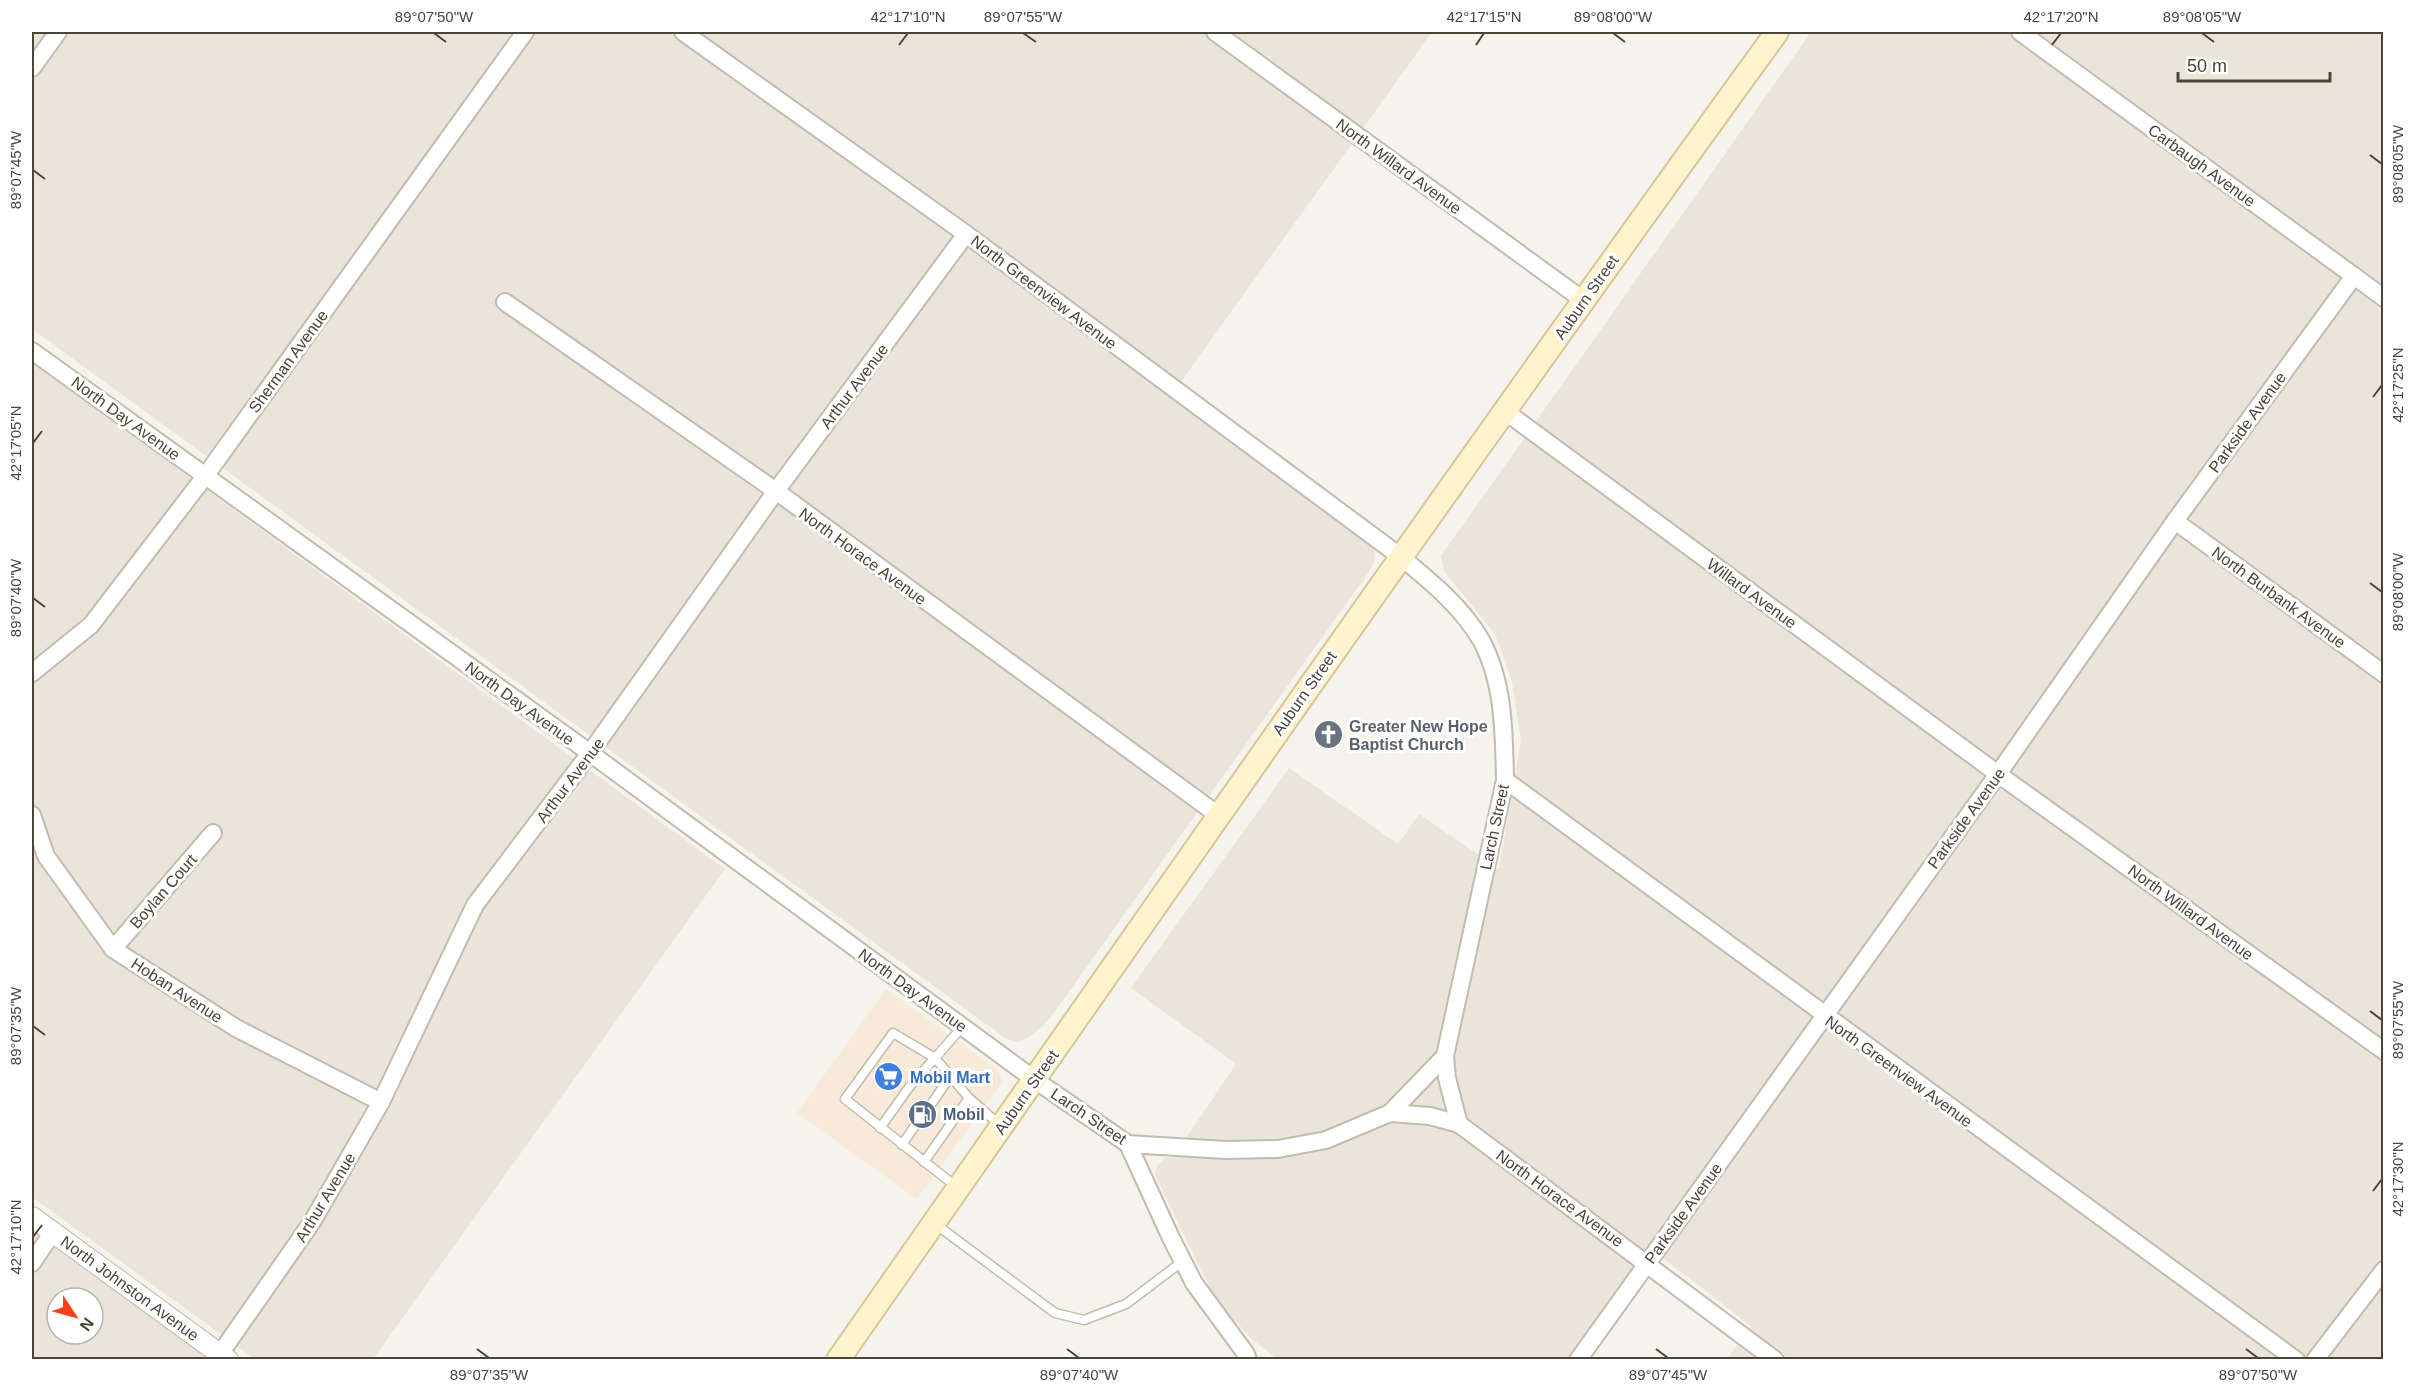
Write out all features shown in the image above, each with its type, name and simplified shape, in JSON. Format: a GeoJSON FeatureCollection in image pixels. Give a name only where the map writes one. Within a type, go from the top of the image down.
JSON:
{"type":"FeatureCollection","features":[{"type":"Feature","properties":{"kind":"main road","name":"Auburn Street"},"geometry":{"type":"LineString","coordinates":[[838,1359],[1401,556],[1778,32]]}},
{"type":"Feature","properties":{"kind":"street"},"geometry":{"type":"LineString","coordinates":[[32,68],[58,32]]}},
{"type":"Feature","properties":{"kind":"street","name":"Sherman Avenue"},"geometry":{"type":"LineString","coordinates":[[32,673],[91,625],[206,475],[525,32]]}},
{"type":"Feature","properties":{"kind":"street","name":"North Greenview Avenue"},"geometry":{"type":"LineString","coordinates":[[683,32],[966,234],[1401,556]]}},
{"type":"Feature","properties":{"kind":"street","name":"North Willard Avenue"},"geometry":{"type":"LineString","coordinates":[[1215,32],[1583,300]]}},
{"type":"Feature","properties":{"kind":"street","name":"Carbaugh Avenue"},"geometry":{"type":"LineString","coordinates":[[2020,32],[2384,298]]}},
{"type":"Feature","properties":{"kind":"street","name":"Arthur Avenue"},"geometry":{"type":"LineString","coordinates":[[224,1357],[312,1222],[381,1102],[475,906],[590,753],[776,491],[966,234]]}},
{"type":"Feature","properties":{"kind":"street","name":"Parkside Avenue"},"geometry":{"type":"LineString","coordinates":[[1578,1359],[1998,774],[2175,521],[2354,276]]}},
{"type":"Feature","properties":{"kind":"street","name":"North Horace Avenue"},"geometry":{"type":"LineString","coordinates":[[505,302],[776,491],[1218,815]]}},
{"type":"Feature","properties":{"kind":"street","name":"North Day Avenue"},"geometry":{"type":"LineString","coordinates":[[32,351],[590,753],[1035,1080]]}},
{"type":"Feature","properties":{"kind":"street","name":"Willard Avenue"},"geometry":{"type":"LineString","coordinates":[[1506,412],[1998,774]]}},
{"type":"Feature","properties":{"kind":"street","name":"North Burbank Avenue"},"geometry":{"type":"LineString","coordinates":[[2175,521],[2384,674]]}},
{"type":"Feature","properties":{"kind":"street","name":"Larch Street"},"geometry":{"type":"LineString","coordinates":[[1401,556],[1436,586],[1480,639],[1492,665],[1500,696],[1504,734],[1504,780],[1445,1056],[1447,1078],[1459,1124]]}},
{"type":"Feature","properties":{"kind":"street","name":"North Willard Avenue"},"geometry":{"type":"LineString","coordinates":[[1998,774],[2384,1051]]}},
{"type":"Feature","properties":{"kind":"street","name":"North Greenview Avenue"},"geometry":{"type":"LineString","coordinates":[[1504,780],[2296,1359]]}},
{"type":"Feature","properties":{"kind":"street","name":"Hoban Avenue"},"geometry":{"type":"LineString","coordinates":[[32,815],[46,856],[113,949],[236,1028],[381,1102]]}},
{"type":"Feature","properties":{"kind":"street","name":"Boylan Court"},"geometry":{"type":"LineString","coordinates":[[113,949],[213,833]]}},
{"type":"Feature","properties":{"kind":"street","name":"Larch Street"},"geometry":{"type":"LineString","coordinates":[[1035,1080],[1128,1144],[1226,1150],[1278,1149],[1326,1140],[1390,1113],[1445,1056]]}},
{"type":"Feature","properties":{"kind":"street","name":"Larch Street"},"geometry":{"type":"LineString","coordinates":[[1390,1113],[1430,1116],[1459,1124]]}},
{"type":"Feature","properties":{"kind":"street","name":"North Horace Avenue"},"geometry":{"type":"LineString","coordinates":[[1459,1124],[1775,1359]]}},
{"type":"Feature","properties":{"kind":"street"},"geometry":{"type":"LineString","coordinates":[[1128,1144],[1194,1283],[1249,1358]]}},
{"type":"Feature","properties":{"kind":"street","name":"North Johnston Avenue"},"geometry":{"type":"LineString","coordinates":[[32,1217],[224,1357]]}},
{"type":"Feature","properties":{"kind":"street"},"geometry":{"type":"LineString","coordinates":[[32,1263],[53,1232]]}},
{"type":"Feature","properties":{"kind":"street"},"geometry":{"type":"LineString","coordinates":[[2315,1359],[2384,1270]]}},
{"type":"Feature","properties":{"kind":"lane"},"geometry":{"type":"LineString","coordinates":[[880,1128],[910,1086],[963,1026]]}},
{"type":"Feature","properties":{"kind":"lane"},"geometry":{"type":"LineString","coordinates":[[958,1188],[845,1099],[893,1033],[935,1058],[969,1098],[1002,1127]]}},
{"type":"Feature","properties":{"kind":"lane"},"geometry":{"type":"LineString","coordinates":[[932,1103],[950,1077]]}},
{"type":"Feature","properties":{"kind":"lane"},"geometry":{"type":"LineString","coordinates":[[924,1162],[969,1098]]}},
{"type":"Feature","properties":{"kind":"lane"},"geometry":{"type":"LineString","coordinates":[[902,1145],[914,1127]]}},
{"type":"Feature","properties":{"kind":"lane"},"geometry":{"type":"LineString","coordinates":[[933,1223],[1055,1313],[1084,1320],[1126,1304],[1183,1261]]}},
{"type":"Feature","properties":{"kind":"shaded area"},"geometry":{"type":"Polygon","coordinates":[[[32,32],[1432,32],[1170,397],[1366,540],[1374,549],[1375,559],[1369,572],[1054,1013],[1041,1028],[1029,1037],[1017,1042],[1005,1038],[32,329],[32,32]]]}},
{"type":"Feature","properties":{"kind":"shaded area"},"geometry":{"type":"Polygon","coordinates":[[[1811,32],[2383,32],[2383,1359],[1727,1359],[1751,1326],[1651,1249],[1571,1359],[1277,1359],[1251,1338],[1216,1300],[1159,1184],[1155,1173],[1158,1164],[1165,1158],[1173,1157],[1236,1064],[1131,988],[1289,768],[1398,844],[1419,814],[1499,869],[1521,741],[1512,682],[1495,634],[1444,571],[1441,556],[1811,32]]]}},
{"type":"Feature","properties":{"kind":"shaded area"},"geometry":{"type":"Polygon","coordinates":[[[32,362],[725,869],[373,1359],[255,1359],[32,1197],[32,362]]]}},
{"type":"Feature","properties":{"kind":"shaded area"},"geometry":{"type":"Polygon","coordinates":[[[886,989],[999,1071],[1002,1082],[917,1199],[797,1113],[886,989]]]}},
{"type":"Feature","properties":{"kind":"shaded area"},"geometry":{"type":"Polygon","coordinates":[[[32,1229],[211,1359],[32,1359],[32,1229]]]}},
{"type":"Feature","properties":{"kind":"place","name":"Greater New Hope Baptist Church"},"geometry":{"type":"Point","coordinates":[1328,735]}},
{"type":"Feature","properties":{"kind":"place","name":"Mobil Mart"},"geometry":{"type":"Point","coordinates":[889,1077]}},
{"type":"Feature","properties":{"kind":"place","name":"Mobil"},"geometry":{"type":"Point","coordinates":[922,1114]}}]}
